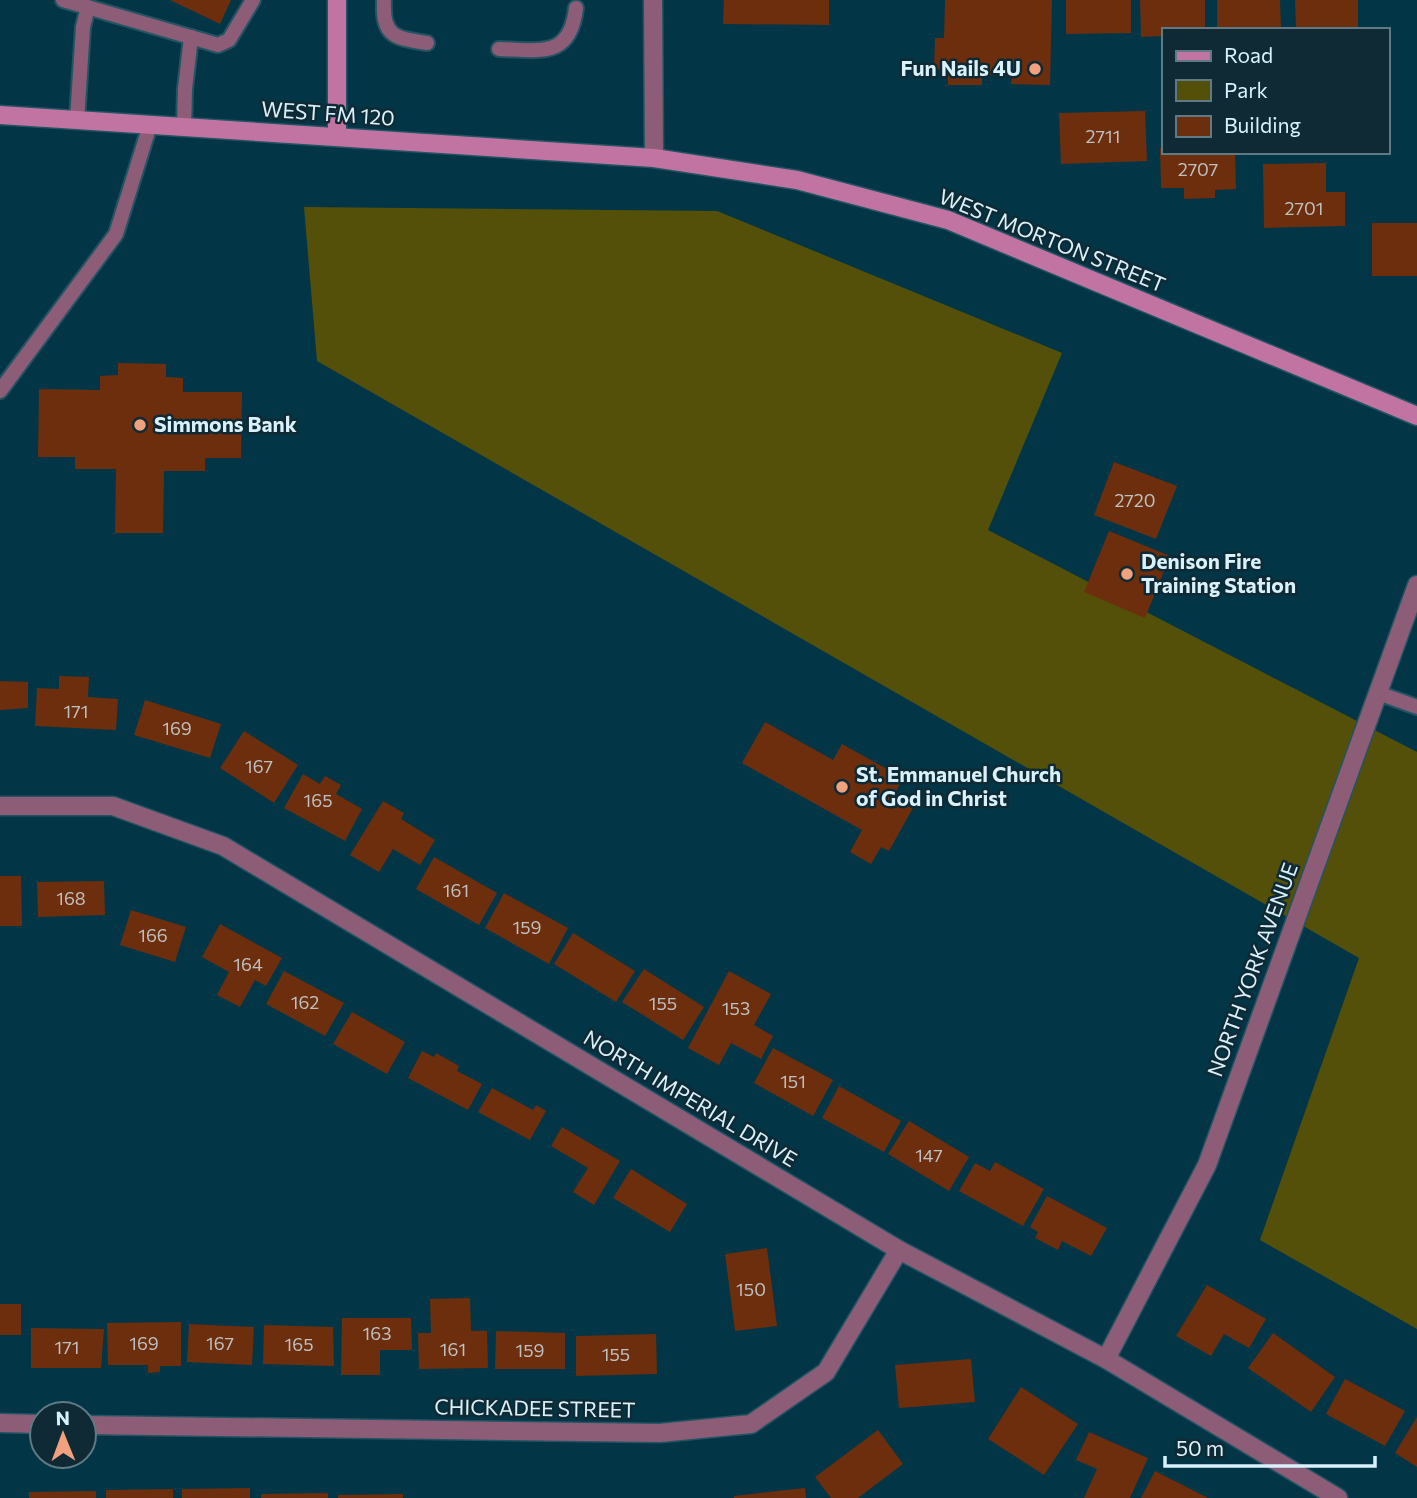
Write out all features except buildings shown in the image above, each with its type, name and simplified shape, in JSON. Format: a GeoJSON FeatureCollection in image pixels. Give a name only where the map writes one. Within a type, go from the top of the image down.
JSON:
{"type":"FeatureCollection","features":[{"type":"Feature","properties":{"kind":"main road"},"geometry":{"type":"LineString","coordinates":[[337,0],[337,137]]}},
{"type":"Feature","properties":{"kind":"main road","name":"WEST FM 120"},"geometry":{"type":"LineString","coordinates":[[0,115],[654,158]]}},
{"type":"Feature","properties":{"kind":"main road","name":"WEST MORTON STREET"},"geometry":{"type":"LineString","coordinates":[[654,158],[797,180],[947,219],[1417,416]]}},
{"type":"Feature","properties":{"kind":"street"},"geometry":{"type":"LineString","coordinates":[[653,0],[654,158]]}},
{"type":"Feature","properties":{"kind":"street","name":"NORTH YORK AVENUE"},"geometry":{"type":"LineString","coordinates":[[1106,1359],[1207,1165],[1417,585]]}},
{"type":"Feature","properties":{"kind":"street","name":"NORTH IMPERIAL DRIVE"},"geometry":{"type":"LineString","coordinates":[[0,806],[113,806],[223,846],[899,1250],[1106,1359],[1338,1498]]}},
{"type":"Feature","properties":{"kind":"street","name":"CHICKADEE STREET"},"geometry":{"type":"LineString","coordinates":[[98,1425],[660,1433],[751,1424],[826,1372],[899,1250]]}},
{"type":"Feature","properties":{"kind":"street"},"geometry":{"type":"LineString","coordinates":[[0,1423],[28,1424]]}},
{"type":"Feature","properties":{"kind":"lane"},"geometry":{"type":"LineString","coordinates":[[63,0],[218,45],[229,40],[253,0]]}},
{"type":"Feature","properties":{"kind":"lane"},"geometry":{"type":"LineString","coordinates":[[384,0],[383,19],[388,30],[400,39],[427,43]]}},
{"type":"Feature","properties":{"kind":"lane"},"geometry":{"type":"LineString","coordinates":[[78,120],[83,27],[88,7]]}},
{"type":"Feature","properties":{"kind":"lane"},"geometry":{"type":"LineString","coordinates":[[499,49],[546,50],[565,41],[574,25],[576,8]]}},
{"type":"Feature","properties":{"kind":"lane"},"geometry":{"type":"LineString","coordinates":[[184,127],[184,89],[191,37]]}},
{"type":"Feature","properties":{"kind":"lane"},"geometry":{"type":"LineString","coordinates":[[0,391],[116,234],[150,125]]}},
{"type":"Feature","properties":{"kind":"lane"},"geometry":{"type":"LineString","coordinates":[[1378,693],[1417,708]]}},
{"type":"Feature","properties":{"kind":"green space"},"geometry":{"type":"Polygon","coordinates":[[[304,207],[717,211],[1062,353],[988,530],[1417,752],[1417,1329],[1260,1240],[1359,958],[317,361],[304,207]]]}},
{"type":"Feature","properties":{"kind":"place","name":"Fun Nails 4U"},"geometry":{"type":"Point","coordinates":[1035,69]}},
{"type":"Feature","properties":{"kind":"place","name":"Simmons Bank"},"geometry":{"type":"Point","coordinates":[140,425]}},
{"type":"Feature","properties":{"kind":"place","name":"Denison Fire Training Station"},"geometry":{"type":"Point","coordinates":[1127,574]}},
{"type":"Feature","properties":{"kind":"place","name":"St. Emmanuel Church of God in Christ"},"geometry":{"type":"Point","coordinates":[842,787]}}]}
